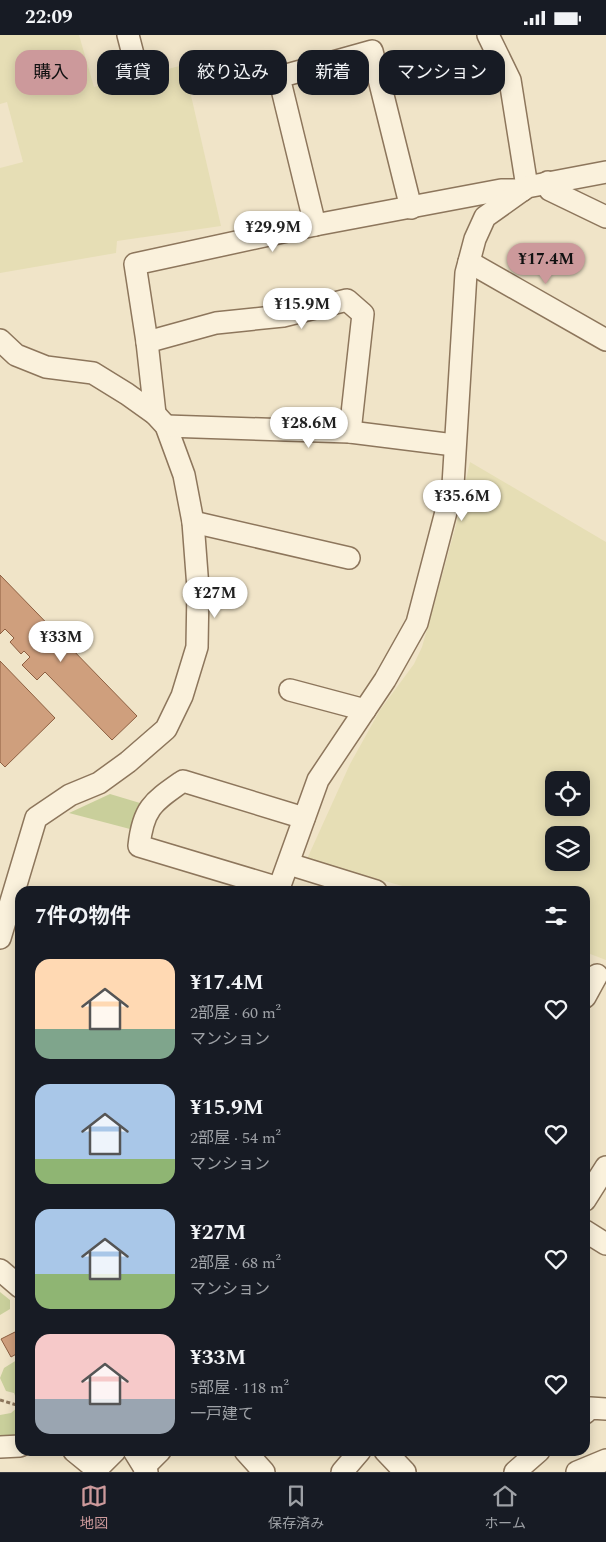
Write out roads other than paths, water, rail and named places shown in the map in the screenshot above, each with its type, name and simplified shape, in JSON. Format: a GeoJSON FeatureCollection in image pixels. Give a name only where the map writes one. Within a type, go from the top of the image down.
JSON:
{"type":"FeatureCollection","features":[{"type":"Feature","properties":{"kind":"street"},"geometry":{"type":"LineString","coordinates":[[128,35],[132,50]]}},
{"type":"Feature","properties":{"kind":"street"},"geometry":{"type":"LineString","coordinates":[[488,35],[510,80],[525,188]]}},
{"type":"Feature","properties":{"kind":"street"},"geometry":{"type":"LineString","coordinates":[[315,225],[279,77],[372,51],[411,208]]}},
{"type":"Feature","properties":{"kind":"street"},"geometry":{"type":"LineString","coordinates":[[16,886],[36,818],[70,795],[99,783],[128,762],[166,729],[182,696],[197,647],[198,589],[193,522],[184,475],[160,420],[135,264],[315,225],[606,172]]}},
{"type":"Feature","properties":{"kind":"street"},"geometry":{"type":"LineString","coordinates":[[548,182],[550,190],[606,217]]}},
{"type":"Feature","properties":{"kind":"street"},"geometry":{"type":"LineString","coordinates":[[281,886],[318,780],[385,680],[417,623],[453,485],[466,273],[475,239],[485,217],[525,188]]}},
{"type":"Feature","properties":{"kind":"street"},"geometry":{"type":"LineString","coordinates":[[469,262],[606,340]]}},
{"type":"Feature","properties":{"kind":"street"},"geometry":{"type":"LineString","coordinates":[[147,342],[216,323],[283,317],[347,300],[363,314],[350,432]]}},
{"type":"Feature","properties":{"kind":"street"},"geometry":{"type":"LineString","coordinates":[[0,340],[16,355],[46,367],[93,373],[127,394],[160,420],[350,432],[454,445]]}},
{"type":"Feature","properties":{"kind":"street"},"geometry":{"type":"LineString","coordinates":[[193,522],[349,559]]}},
{"type":"Feature","properties":{"kind":"street"},"geometry":{"type":"LineString","coordinates":[[290,690],[365,710]]}},
{"type":"Feature","properties":{"kind":"street"},"geometry":{"type":"LineString","coordinates":[[266,886],[139,847],[142,825],[155,801],[183,781],[304,818]]}},
{"type":"Feature","properties":{"kind":"street"},"geometry":{"type":"LineString","coordinates":[[289,864],[360,886]]}},
{"type":"Feature","properties":{"kind":"street"},"geometry":{"type":"LineString","coordinates":[[0,938],[15,888]]}},
{"type":"Feature","properties":{"kind":"street"},"geometry":{"type":"LineString","coordinates":[[590,987],[596,974]]}},
{"type":"Feature","properties":{"kind":"street"},"geometry":{"type":"LineString","coordinates":[[590,1191],[606,1167]]}},
{"type":"Feature","properties":{"kind":"street"},"geometry":{"type":"LineString","coordinates":[[590,1234],[606,1244]]}},
{"type":"Feature","properties":{"kind":"street"},"geometry":{"type":"LineString","coordinates":[[0,1270],[15,1283]]}},
{"type":"Feature","properties":{"kind":"street"},"geometry":{"type":"LineString","coordinates":[[0,1447],[15,1446]]}},
{"type":"Feature","properties":{"kind":"street"},"geometry":{"type":"LineString","coordinates":[[80,1456],[95,1470],[110,1456]]}},
{"type":"Feature","properties":{"kind":"street"},"geometry":{"type":"LineString","coordinates":[[142,1463],[152,1456]]}},
{"type":"Feature","properties":{"kind":"street"},"geometry":{"type":"LineString","coordinates":[[250,1456],[264,1472]]}},
{"type":"Feature","properties":{"kind":"street"},"geometry":{"type":"LineString","coordinates":[[342,1472],[356,1456]]}},
{"type":"Feature","properties":{"kind":"street"},"geometry":{"type":"LineString","coordinates":[[390,1456],[405,1472]]}},
{"type":"Feature","properties":{"kind":"street"},"geometry":{"type":"LineString","coordinates":[[515,1472],[533,1456]]}},
{"type":"Feature","properties":{"kind":"street"},"geometry":{"type":"LineString","coordinates":[[577,1472],[606,1461]]}}]}
